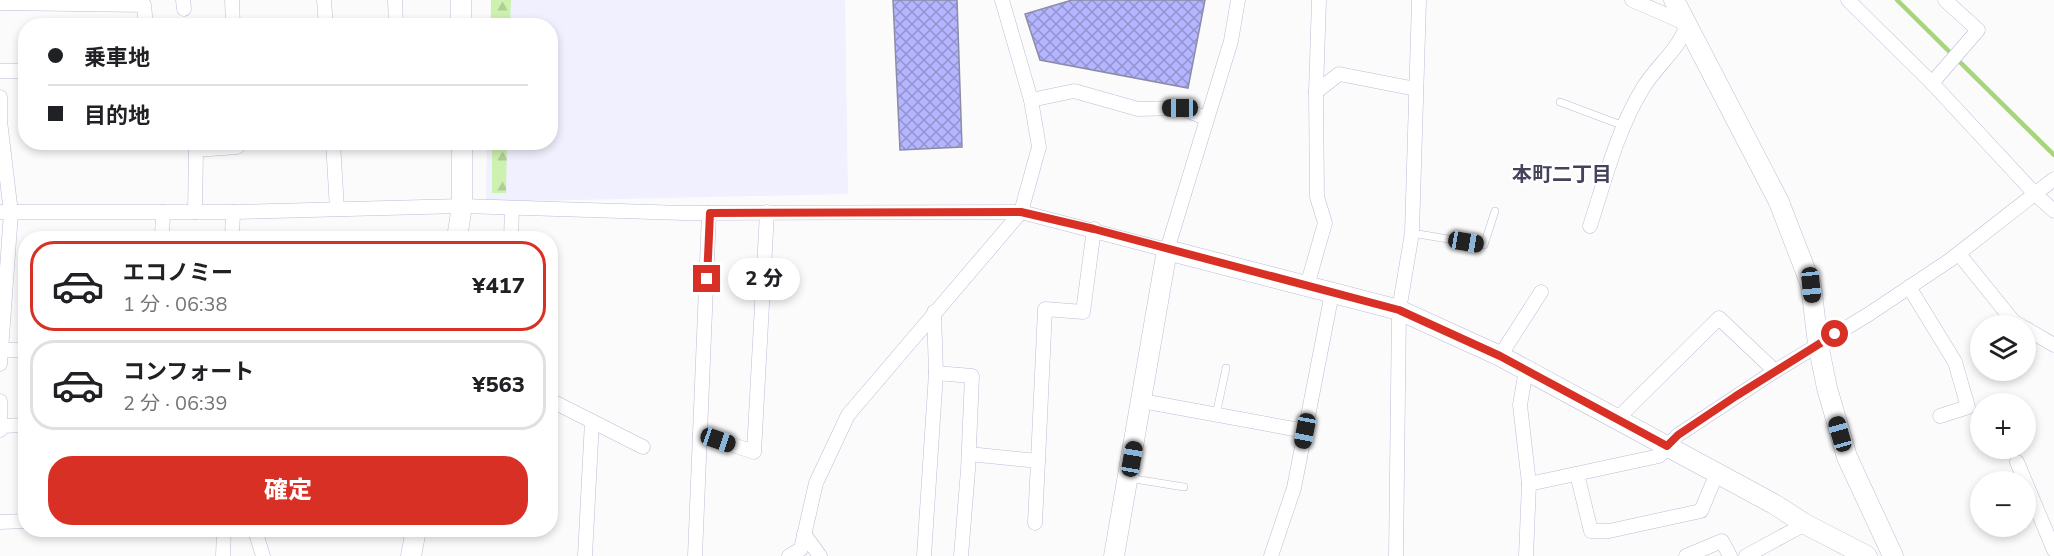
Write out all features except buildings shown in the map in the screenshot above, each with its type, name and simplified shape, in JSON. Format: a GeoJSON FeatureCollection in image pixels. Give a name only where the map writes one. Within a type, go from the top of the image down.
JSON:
{"type":"FeatureCollection","features":[{"type":"Feature","properties":{"kind":"street"},"geometry":{"type":"LineString","coordinates":[[232,0],[233,18]]}},
{"type":"Feature","properties":{"kind":"street"},"geometry":{"type":"LineString","coordinates":[[324,0],[325,18]]}},
{"type":"Feature","properties":{"kind":"street"},"geometry":{"type":"LineString","coordinates":[[395,0],[396,18]]}},
{"type":"Feature","properties":{"kind":"street"},"geometry":{"type":"LineString","coordinates":[[461,0],[461,18]]}},
{"type":"Feature","properties":{"kind":"street"},"geometry":{"type":"LineString","coordinates":[[789,556],[801,549],[816,483],[848,415],[1021,212],[1039,147],[1031,100],[1002,0]]}},
{"type":"Feature","properties":{"kind":"street"},"geometry":{"type":"LineString","coordinates":[[1114,556],[1167,250],[1231,41],[1238,0]]}},
{"type":"Feature","properties":{"kind":"street"},"geometry":{"type":"LineString","coordinates":[[1307,286],[1325,223],[1317,197],[1316,92],[1319,0]]}},
{"type":"Feature","properties":{"kind":"street"},"geometry":{"type":"LineString","coordinates":[[1396,556],[1399,310],[1412,233],[1419,0]]}},
{"type":"Feature","properties":{"kind":"street"},"geometry":{"type":"LineString","coordinates":[[1632,0],[1687,24]]}},
{"type":"Feature","properties":{"kind":"street"},"geometry":{"type":"LineString","coordinates":[[1674,0],[1779,202],[1811,285],[1818,344],[1827,388],[1847,457],[1893,556]]}},
{"type":"Feature","properties":{"kind":"street"},"geometry":{"type":"LineString","coordinates":[[1848,0],[1932,83],[2036,195],[2054,211]]}},
{"type":"Feature","properties":{"kind":"street"},"geometry":{"type":"LineString","coordinates":[[1932,83],[1978,30],[1945,0]]}},
{"type":"Feature","properties":{"kind":"street"},"geometry":{"type":"LineString","coordinates":[[0,3],[144,4],[145,18]]}},
{"type":"Feature","properties":{"kind":"street"},"geometry":{"type":"LineString","coordinates":[[1590,226],[1624,126],[1643,87],[1684,35],[1687,24]]}},
{"type":"Feature","properties":{"kind":"street"},"geometry":{"type":"LineString","coordinates":[[0,71],[18,71]]}},
{"type":"Feature","properties":{"kind":"street"},"geometry":{"type":"LineString","coordinates":[[1316,92],[1339,74],[1416,89]]}},
{"type":"Feature","properties":{"kind":"street"},"geometry":{"type":"LineString","coordinates":[[1031,100],[1074,91],[1138,109],[1180,108],[1206,118]]}},
{"type":"Feature","properties":{"kind":"street"},"geometry":{"type":"LineString","coordinates":[[0,97],[6,212],[1,357],[18,352]]}},
{"type":"Feature","properties":{"kind":"street"},"geometry":{"type":"LineString","coordinates":[[195,212],[196,150]]}},
{"type":"Feature","properties":{"kind":"street"},"geometry":{"type":"LineString","coordinates":[[333,150],[337,209]]}},
{"type":"Feature","properties":{"kind":"street"},"geometry":{"type":"LineString","coordinates":[[458,231],[462,206],[462,150]]}},
{"type":"Feature","properties":{"kind":"street"},"geometry":{"type":"LineString","coordinates":[[1529,484],[1659,456],[1678,435],[1959,254],[2054,179]]}},
{"type":"Feature","properties":{"kind":"street"},"geometry":{"type":"LineString","coordinates":[[6,212],[232,212],[462,206],[710,213],[1021,212],[1094,229],[1399,310],[1500,356],[1774,504],[1804,524],[1867,556]]}},
{"type":"Feature","properties":{"kind":"street"},"geometry":{"type":"LineString","coordinates":[[511,231],[513,208]]}},
{"type":"Feature","properties":{"kind":"street"},"geometry":{"type":"LineString","coordinates":[[162,231],[163,212]]}},
{"type":"Feature","properties":{"kind":"street"},"geometry":{"type":"LineString","coordinates":[[232,212],[232,231]]}},
{"type":"Feature","properties":{"kind":"street"},"geometry":{"type":"LineString","coordinates":[[700,434],[754,452],[767,212]]}},
{"type":"Feature","properties":{"kind":"street"},"geometry":{"type":"LineString","coordinates":[[694,556],[710,213]]}},
{"type":"Feature","properties":{"kind":"street"},"geometry":{"type":"LineString","coordinates":[[1035,523],[1045,309],[1083,312],[1094,229]]}},
{"type":"Feature","properties":{"kind":"street"},"geometry":{"type":"LineString","coordinates":[[1959,254],[2008,315]]}},
{"type":"Feature","properties":{"kind":"street"},"geometry":{"type":"LineString","coordinates":[[1909,287],[1955,362],[1968,407],[1940,416]]}},
{"type":"Feature","properties":{"kind":"street"},"geometry":{"type":"LineString","coordinates":[[1500,356],[1541,292]]}},
{"type":"Feature","properties":{"kind":"street"},"geometry":{"type":"LineString","coordinates":[[1271,556],[1294,488],[1332,293]]}},
{"type":"Feature","properties":{"kind":"street"},"geometry":{"type":"LineString","coordinates":[[924,556],[936,373],[934,312]]}},
{"type":"Feature","properties":{"kind":"street"},"geometry":{"type":"LineString","coordinates":[[1617,419],[1719,318],[1775,371]]}},
{"type":"Feature","properties":{"kind":"street"},"geometry":{"type":"LineString","coordinates":[[2036,334],[2054,345]]}},
{"type":"Feature","properties":{"kind":"street"},"geometry":{"type":"LineString","coordinates":[[1526,370],[1520,405],[1529,484],[1526,556]]}},
{"type":"Feature","properties":{"kind":"street"},"geometry":{"type":"LineString","coordinates":[[936,373],[972,376],[961,556]]}},
{"type":"Feature","properties":{"kind":"street"},"geometry":{"type":"LineString","coordinates":[[0,401],[0,427],[18,426]]}},
{"type":"Feature","properties":{"kind":"street"},"geometry":{"type":"LineString","coordinates":[[1142,401],[1305,431]]}},
{"type":"Feature","properties":{"kind":"street"},"geometry":{"type":"LineString","coordinates":[[558,404],[643,447]]}},
{"type":"Feature","properties":{"kind":"street"},"geometry":{"type":"LineString","coordinates":[[585,556],[592,421]]}},
{"type":"Feature","properties":{"kind":"street"},"geometry":{"type":"LineString","coordinates":[[969,454],[1038,461]]}},
{"type":"Feature","properties":{"kind":"street"},"geometry":{"type":"LineString","coordinates":[[2017,462],[2054,550]]}},
{"type":"Feature","properties":{"kind":"street"},"geometry":{"type":"LineString","coordinates":[[1577,474],[1591,531],[1609,531],[1701,510],[1717,473]]}},
{"type":"Feature","properties":{"kind":"street"},"geometry":{"type":"LineString","coordinates":[[0,522],[18,521]]}},
{"type":"Feature","properties":{"kind":"street"},"geometry":{"type":"LineString","coordinates":[[1746,556],[1804,524]]}},
{"type":"Feature","properties":{"kind":"street"},"geometry":{"type":"LineString","coordinates":[[804,534],[820,556]]}},
{"type":"Feature","properties":{"kind":"street"},"geometry":{"type":"LineString","coordinates":[[223,556],[224,537]]}},
{"type":"Feature","properties":{"kind":"street"},"geometry":{"type":"LineString","coordinates":[[257,537],[263,556]]}},
{"type":"Feature","properties":{"kind":"street"},"geometry":{"type":"LineString","coordinates":[[411,556],[415,537]]}},
{"type":"Feature","properties":{"kind":"street"},"geometry":{"type":"LineString","coordinates":[[1686,556],[1722,541],[1731,556]]}},
{"type":"Feature","properties":{"kind":"lane"},"geometry":{"type":"LineString","coordinates":[[1560,102],[1624,126]]}},
{"type":"Feature","properties":{"kind":"lane"},"geometry":{"type":"LineString","coordinates":[[1412,233],[1484,245],[1495,211]]}},
{"type":"Feature","properties":{"kind":"lane"},"geometry":{"type":"LineString","coordinates":[[1216,415],[1226,368]]}},
{"type":"Feature","properties":{"kind":"lane"},"geometry":{"type":"LineString","coordinates":[[1128,478],[1184,487]]}},
{"type":"Feature","properties":{"kind":"shaded area"},"geometry":{"type":"Polygon","coordinates":[[[491,0],[845,0],[848,194],[486,202],[487,150],[558,150],[558,18],[490,18],[491,0]]]}},
{"type":"Feature","properties":{"kind":"green space"},"geometry":{"type":"Polygon","coordinates":[[[491,0],[511,0],[510,18],[491,18],[491,0]]]}},
{"type":"Feature","properties":{"kind":"green space"},"geometry":{"type":"Polygon","coordinates":[[[492,150],[507,150],[506,193],[492,193],[492,150]]]}},
{"type":"Feature","properties":{"kind":"waterway"},"geometry":{"type":"LineString","coordinates":[[1897,0],[2054,155]]}},
{"type":"Feature","properties":{"kind":"district","name":"本町二丁目"},"geometry":{"type":"Point","coordinates":[1562,174]}},
{"type":"Feature","properties":{"kind":"route"},"geometry":{"type":"LineString","coordinates":[[707,279],[710,213],[1021,212],[1094,229],[1399,310],[1500,356],[1667,446],[1678,435],[1736,396],[1835,334]]}}]}
